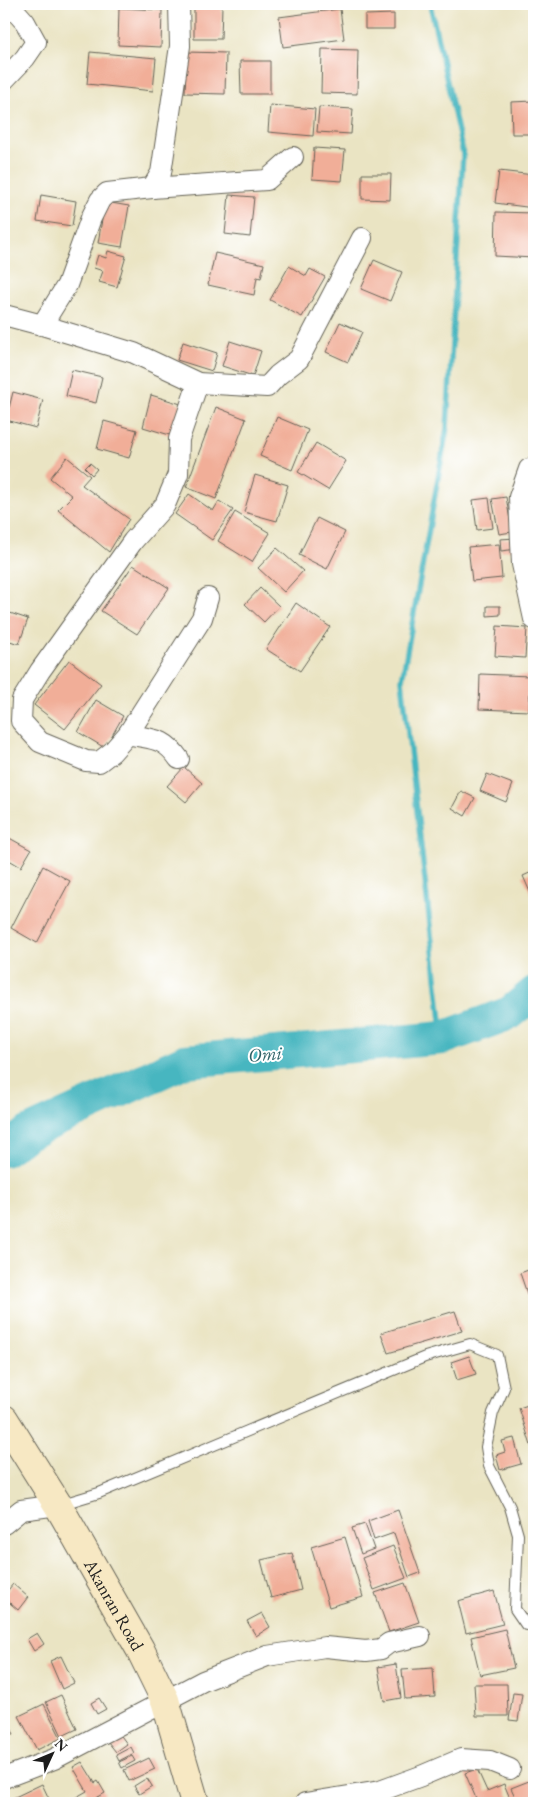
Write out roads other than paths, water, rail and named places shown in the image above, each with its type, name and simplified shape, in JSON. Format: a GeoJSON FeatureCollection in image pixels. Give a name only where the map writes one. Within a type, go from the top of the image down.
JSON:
{"type":"FeatureCollection","features":[{"type":"Feature","properties":{"kind":"main road","name":"Akanran Road"},"geometry":{"type":"LineString","coordinates":[[4,1419],[58,1505],[140,1649],[165,1700],[195,1803]]}},
{"type":"Feature","properties":{"kind":"street"},"geometry":{"type":"LineString","coordinates":[[4,80],[25,58],[36,42],[26,22],[9,4]]}},
{"type":"Feature","properties":{"kind":"street"},"geometry":{"type":"LineString","coordinates":[[152,188],[161,173],[180,46],[179,4]]}},
{"type":"Feature","properties":{"kind":"street"},"geometry":{"type":"LineString","coordinates":[[42,325],[67,286],[90,218],[100,200],[107,193],[267,180],[293,157]]}},
{"type":"Feature","properties":{"kind":"street"},"geometry":{"type":"LineString","coordinates":[[4,315],[134,353],[198,382],[267,387],[278,375],[299,359],[362,238]]}},
{"type":"Feature","properties":{"kind":"street"},"geometry":{"type":"LineString","coordinates":[[198,382],[179,439],[178,474],[165,504],[134,541],[40,671],[22,700],[21,721],[40,742],[86,761],[99,762],[112,752],[128,734],[202,618],[208,598]]}},
{"type":"Feature","properties":{"kind":"street"},"geometry":{"type":"LineString","coordinates":[[534,468],[529,469],[519,497],[522,564],[534,619]]}},
{"type":"Feature","properties":{"kind":"street"},"geometry":{"type":"LineString","coordinates":[[128,734],[154,738],[173,750],[179,759]]}},
{"type":"Feature","properties":{"kind":"street"},"geometry":{"type":"LineString","coordinates":[[4,1524],[21,1510],[58,1505]]}},
{"type":"Feature","properties":{"kind":"street"},"geometry":{"type":"LineString","coordinates":[[4,1778],[54,1759],[203,1681],[267,1656],[325,1647],[366,1651],[381,1649],[389,1643],[420,1636]]}},
{"type":"Feature","properties":{"kind":"street"},"geometry":{"type":"LineString","coordinates":[[304,1803],[380,1791],[421,1776],[461,1758],[490,1761],[510,1769]]}},
{"type":"Feature","properties":{"kind":"lane"},"geometry":{"type":"LineString","coordinates":[[58,1505],[99,1494],[425,1357],[470,1344],[497,1355],[504,1388],[493,1413],[486,1447],[489,1466],[510,1507],[518,1535],[515,1609],[526,1625],[534,1625]]}},
{"type":"Feature","properties":{"kind":"waterway"},"geometry":{"type":"LineString","coordinates":[[430,4],[463,154],[447,428],[402,680],[443,1038]]}},
{"type":"Feature","properties":{"kind":"waterway","name":"Omi"},"geometry":{"type":"LineString","coordinates":[[4,1150],[28,1133],[185,1061],[443,1038],[510,1013],[534,993]]}}]}
